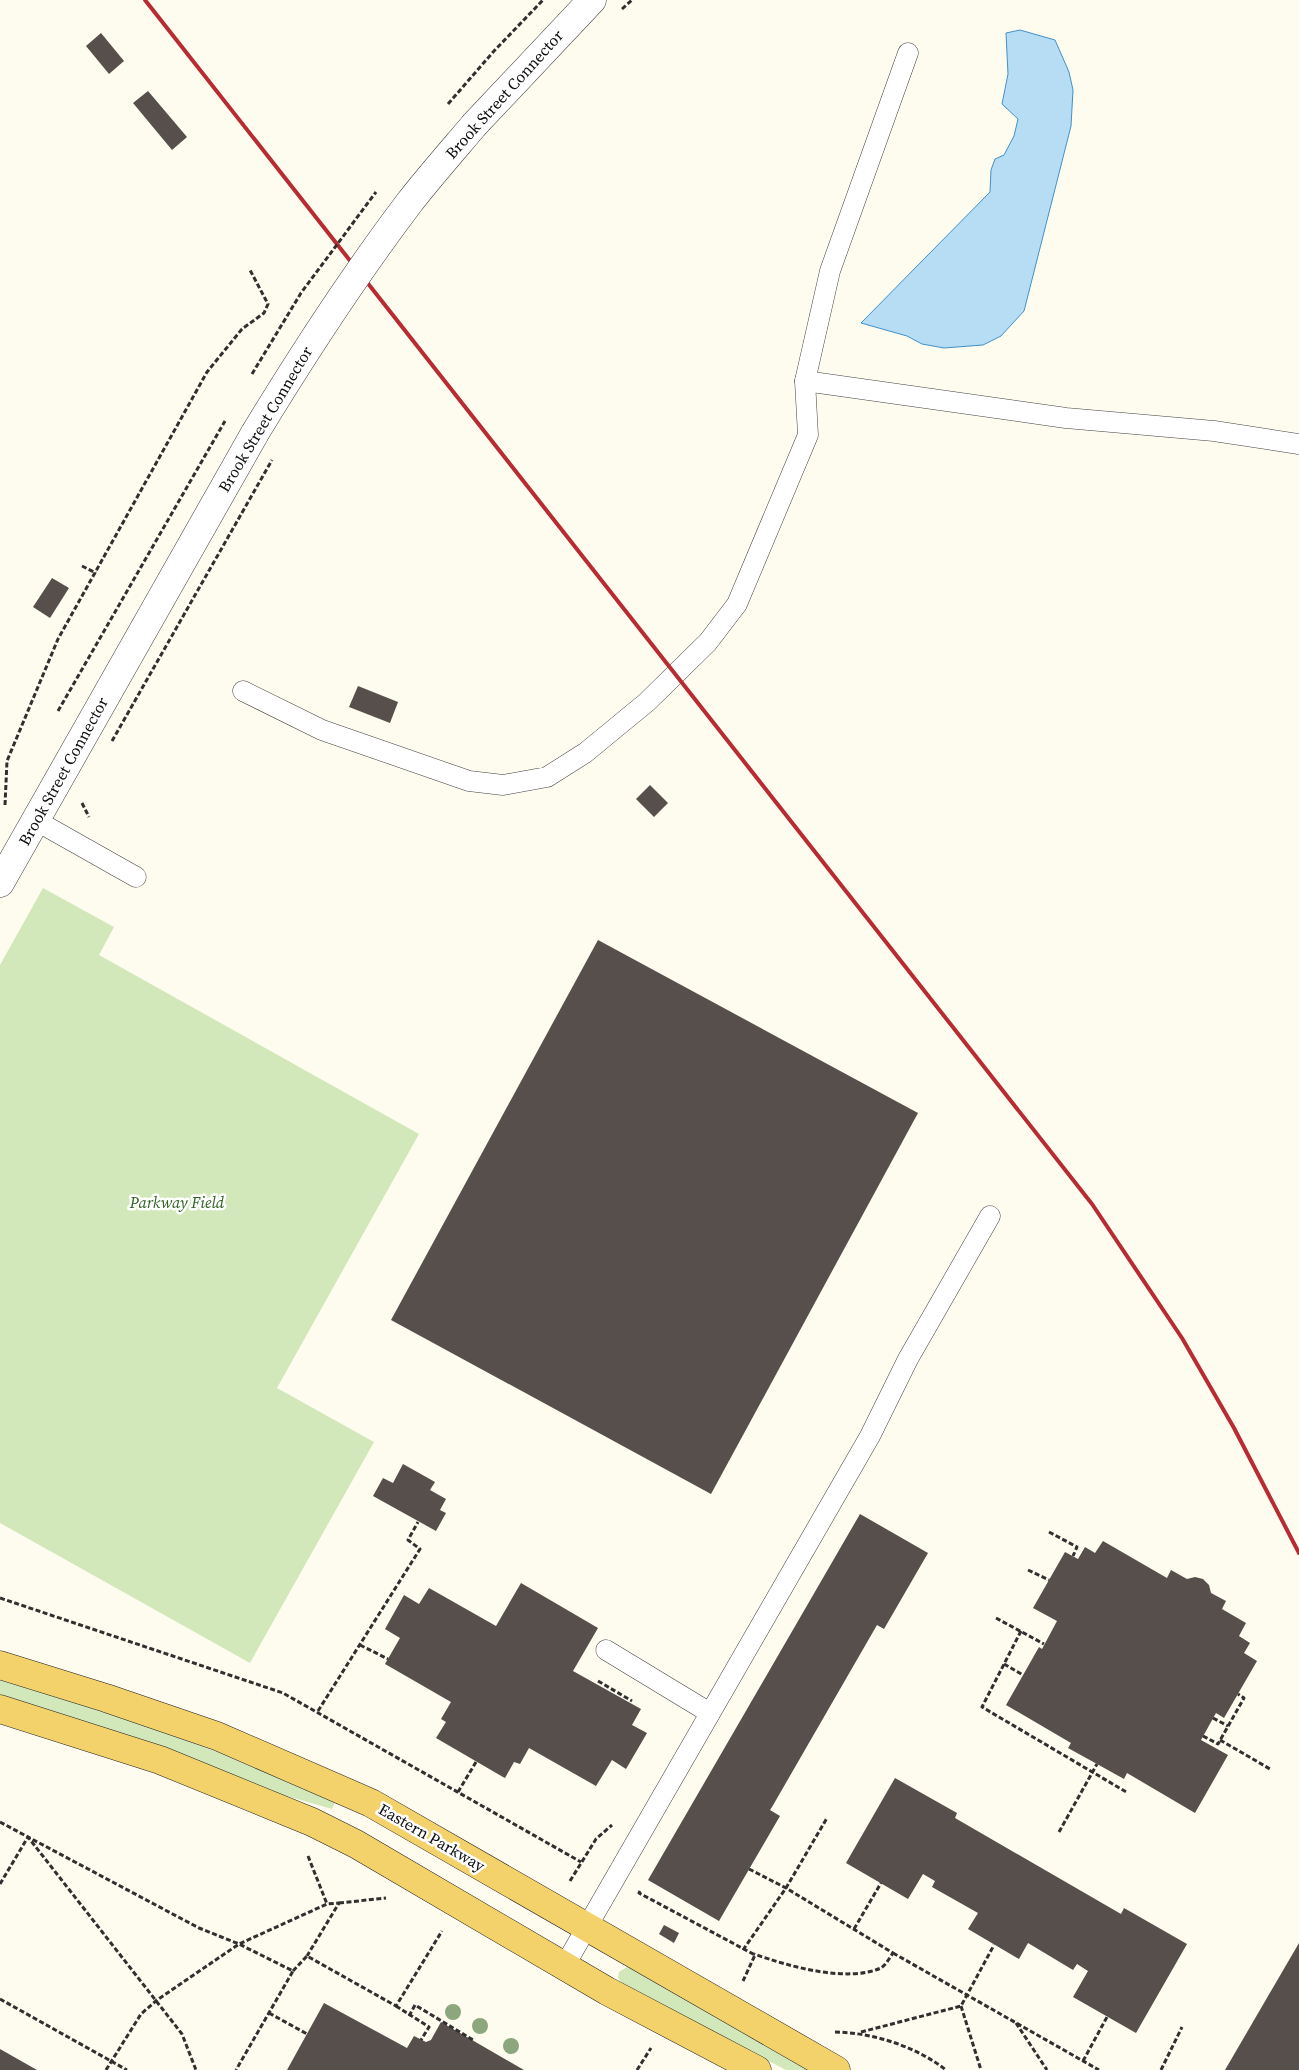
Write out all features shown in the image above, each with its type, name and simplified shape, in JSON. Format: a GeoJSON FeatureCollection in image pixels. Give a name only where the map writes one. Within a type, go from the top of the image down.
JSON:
{"type":"FeatureCollection","features":[{"type":"Feature","properties":{"kind":"main road","name":"Eastern Parkway"},"geometry":{"type":"LineString","coordinates":[[0,1665],[106,1698],[217,1736],[371,1803],[836,2070]]}},
{"type":"Feature","properties":{"kind":"main road"},"geometry":{"type":"LineString","coordinates":[[0,1709],[160,1760],[312,1822],[356,1844],[607,1991],[758,2070]]}},
{"type":"Feature","properties":{"kind":"street","name":"Brook Street Connector"},"geometry":{"type":"LineString","coordinates":[[0,883],[254,433],[301,357],[351,282],[410,202],[475,124],[592,0]]}},
{"type":"Feature","properties":{"kind":"lane"},"geometry":{"type":"LineString","coordinates":[[244,692],[322,730],[469,781],[503,785],[547,777],[586,753],[647,702],[708,642],[738,604],[808,434],[805,381],[830,271],[908,53]]}},
{"type":"Feature","properties":{"kind":"lane"},"geometry":{"type":"LineString","coordinates":[[805,381],[1066,418],[1214,431],[1299,444]]}},
{"type":"Feature","properties":{"kind":"lane"},"geometry":{"type":"LineString","coordinates":[[35,820],[136,877]]}},
{"type":"Feature","properties":{"kind":"lane"},"geometry":{"type":"LineString","coordinates":[[565,1965],[870,1436],[908,1359],[990,1216]]}},
{"type":"Feature","properties":{"kind":"lane"},"geometry":{"type":"LineString","coordinates":[[606,1650],[710,1713]]}},
{"type":"Feature","properties":{"kind":"path"},"geometry":{"type":"LineString","coordinates":[[5,805],[7,761],[58,639],[207,372],[242,328],[264,313],[268,304],[250,270]]}},
{"type":"Feature","properties":{"kind":"path"},"geometry":{"type":"LineString","coordinates":[[112,742],[276,453]]}},
{"type":"Feature","properties":{"kind":"path"},"geometry":{"type":"LineString","coordinates":[[82,566],[96,573]]}},
{"type":"Feature","properties":{"kind":"path"},"geometry":{"type":"LineString","coordinates":[[318,1711],[420,1549],[408,1540],[418,1522]]}},
{"type":"Feature","properties":{"kind":"path"},"geometry":{"type":"LineString","coordinates":[[1049,1532],[1077,1547],[1073,1556]]}},
{"type":"Feature","properties":{"kind":"path"},"geometry":{"type":"LineString","coordinates":[[1028,1570],[1049,1580]]}},
{"type":"Feature","properties":{"kind":"path"},"geometry":{"type":"LineString","coordinates":[[0,1598],[274,1690],[318,1711],[581,1862]]}},
{"type":"Feature","properties":{"kind":"path"},"geometry":{"type":"LineString","coordinates":[[996,1618],[1044,1644]]}},
{"type":"Feature","properties":{"kind":"path"},"geometry":{"type":"LineString","coordinates":[[1021,1631],[982,1707],[1128,1793]]}},
{"type":"Feature","properties":{"kind":"path"},"geometry":{"type":"LineString","coordinates":[[360,1645],[388,1659]]}},
{"type":"Feature","properties":{"kind":"path"},"geometry":{"type":"LineString","coordinates":[[1004,1664],[1024,1675]]}},
{"type":"Feature","properties":{"kind":"path"},"geometry":{"type":"LineString","coordinates":[[598,1681],[640,1705]]}},
{"type":"Feature","properties":{"kind":"path"},"geometry":{"type":"LineString","coordinates":[[1203,1736],[1218,1744],[1244,1698],[1238,1694]]}},
{"type":"Feature","properties":{"kind":"path"},"geometry":{"type":"LineString","coordinates":[[1213,1718],[1228,1726]]}},
{"type":"Feature","properties":{"kind":"path"},"geometry":{"type":"LineString","coordinates":[[1220,1740],[1270,1769]]}},
{"type":"Feature","properties":{"kind":"path"},"geometry":{"type":"LineString","coordinates":[[458,1792],[476,1762]]}},
{"type":"Feature","properties":{"kind":"path"},"geometry":{"type":"LineString","coordinates":[[1059,1832],[1097,1764]]}},
{"type":"Feature","properties":{"kind":"path"},"geometry":{"type":"LineString","coordinates":[[743,1950],[786,1888],[827,1818]]}},
{"type":"Feature","properties":{"kind":"path"},"geometry":{"type":"LineString","coordinates":[[0,1822],[199,1928],[239,1944],[293,1971]]}},
{"type":"Feature","properties":{"kind":"path"},"geometry":{"type":"LineString","coordinates":[[568,1885],[596,1839],[614,1824]]}},
{"type":"Feature","properties":{"kind":"path"},"geometry":{"type":"LineString","coordinates":[[0,1884],[28,1837]]}},
{"type":"Feature","properties":{"kind":"path"},"geometry":{"type":"LineString","coordinates":[[28,1837],[182,2034],[196,2070]]}},
{"type":"Feature","properties":{"kind":"path"},"geometry":{"type":"LineString","coordinates":[[306,1850],[327,1904]]}},
{"type":"Feature","properties":{"kind":"path"},"geometry":{"type":"LineString","coordinates":[[749,1870],[786,1888],[893,1953],[1100,2070]]}},
{"type":"Feature","properties":{"kind":"path"},"geometry":{"type":"LineString","coordinates":[[854,1928],[881,1883]]}},
{"type":"Feature","properties":{"kind":"path"},"geometry":{"type":"LineString","coordinates":[[642,1886],[639,1893],[755,1955],[820,1971],[856,1974],[883,1967],[893,1953]]}},
{"type":"Feature","properties":{"kind":"path"},"geometry":{"type":"LineString","coordinates":[[106,2070],[140,2014],[157,2000],[239,1944],[327,1904],[339,1903],[307,1956],[293,1971],[236,2070]]}},
{"type":"Feature","properties":{"kind":"path"},"geometry":{"type":"LineString","coordinates":[[396,2006],[445,1926]]}},
{"type":"Feature","properties":{"kind":"path"},"geometry":{"type":"LineString","coordinates":[[860,2033],[961,2006],[994,1945]]}},
{"type":"Feature","properties":{"kind":"path"},"geometry":{"type":"LineString","coordinates":[[747,1986],[742,1979],[755,1955]]}},
{"type":"Feature","properties":{"kind":"path"},"geometry":{"type":"LineString","coordinates":[[307,1956],[396,2006],[429,2027],[421,2040]]}},
{"type":"Feature","properties":{"kind":"path"},"geometry":{"type":"LineString","coordinates":[[0,1999],[127,2070]]}},
{"type":"Feature","properties":{"kind":"path"},"geometry":{"type":"LineString","coordinates":[[409,2016],[415,2005],[472,2040]]}},
{"type":"Feature","properties":{"kind":"path"},"geometry":{"type":"LineString","coordinates":[[961,2006],[981,2070]]}},
{"type":"Feature","properties":{"kind":"path"},"geometry":{"type":"LineString","coordinates":[[269,2012],[307,2034]]}},
{"type":"Feature","properties":{"kind":"path"},"geometry":{"type":"LineString","coordinates":[[1083,2061],[1107,2017]]}},
{"type":"Feature","properties":{"kind":"path"},"geometry":{"type":"LineString","coordinates":[[1014,2021],[1047,2070]]}},
{"type":"Feature","properties":{"kind":"path"},"geometry":{"type":"LineString","coordinates":[[1161,2070],[1182,2027]]}},
{"type":"Feature","properties":{"kind":"path"},"geometry":{"type":"LineString","coordinates":[[831,2032],[860,2033],[896,2043],[946,2070]]}},
{"type":"Feature","properties":{"kind":"path"},"geometry":{"type":"LineString","coordinates":[[637,2070],[651,2048]]}},
{"type":"Feature","properties":{"kind":"green space","name":"Parkway Field"},"geometry":{"type":"Polygon","coordinates":[[[43,888],[114,927],[99,955],[419,1134],[277,1388],[374,1442],[250,1663],[0,1523],[0,965],[43,888]]]}},
{"type":"Feature","properties":{"kind":"green space"},"geometry":{"type":"Polygon","coordinates":[[[0,1679],[154,1728],[228,1756],[335,1802],[332,1809],[276,1793],[0,1695],[0,1679]]]}},
{"type":"Feature","properties":{"kind":"green space"},"geometry":{"type":"Polygon","coordinates":[[[627,1967],[632,1968],[809,2070],[786,2070],[623,1985],[618,1978],[619,1972],[627,1967]]]}},
{"type":"Feature","properties":{"kind":"water"},"geometry":{"type":"Polygon","coordinates":[[[1020,30],[1055,40],[1069,72],[1073,90],[1071,126],[1024,311],[1001,336],[983,345],[944,348],[922,344],[907,336],[861,323],[990,192],[991,170],[995,159],[1004,155],[1014,136],[1018,119],[1002,104],[1008,74],[1006,33],[1020,30]]]}},
{"type":"Feature","properties":{"kind":"building"},"geometry":{"type":"Polygon","coordinates":[[[101,33],[124,61],[109,74],[86,46],[101,33]]]}},
{"type":"Feature","properties":{"kind":"building"},"geometry":{"type":"Polygon","coordinates":[[[148,91],[187,137],[172,150],[133,103],[148,91]]]}},
{"type":"Feature","properties":{"kind":"building"},"geometry":{"type":"Polygon","coordinates":[[[52,578],[69,588],[50,618],[33,607],[52,578]]]}},
{"type":"Feature","properties":{"kind":"building"},"geometry":{"type":"Polygon","coordinates":[[[358,686],[398,702],[390,723],[349,707],[358,686]]]}},
{"type":"Feature","properties":{"kind":"building"},"geometry":{"type":"Polygon","coordinates":[[[650,785],[668,803],[654,817],[636,799],[650,785]]]}},
{"type":"Feature","properties":{"kind":"building"},"geometry":{"type":"Polygon","coordinates":[[[598,940],[918,1113],[711,1494],[391,1320],[598,940]]]}},
{"type":"Feature","properties":{"kind":"building"},"geometry":{"type":"Polygon","coordinates":[[[403,1464],[435,1482],[430,1490],[446,1499],[440,1510],[446,1513],[436,1531],[373,1496],[383,1478],[393,1483],[403,1464]]]}},
{"type":"Feature","properties":{"kind":"building"},"geometry":{"type":"Polygon","coordinates":[[[860,1514],[928,1553],[884,1629],[877,1625],[770,1810],[780,1816],[719,1921],[648,1880],[860,1514]]]}},
{"type":"Feature","properties":{"kind":"building"},"geometry":{"type":"Polygon","coordinates":[[[1103,1541],[1167,1578],[1171,1570],[1187,1579],[1195,1577],[1203,1579],[1209,1585],[1211,1593],[1226,1601],[1222,1609],[1246,1623],[1239,1636],[1250,1643],[1244,1653],[1257,1661],[1224,1718],[1216,1713],[1201,1740],[1228,1755],[1195,1813],[1127,1773],[1124,1779],[1068,1748],[1071,1743],[1006,1705],[1039,1647],[1042,1649],[1057,1621],[1033,1608],[1065,1552],[1078,1559],[1085,1547],[1095,1553],[1103,1541]]]}},
{"type":"Feature","properties":{"kind":"building"},"geometry":{"type":"Polygon","coordinates":[[[521,1583],[598,1628],[573,1671],[641,1709],[632,1725],[647,1733],[626,1769],[612,1760],[596,1786],[529,1748],[520,1764],[514,1762],[505,1778],[503,1777],[436,1738],[446,1722],[441,1719],[451,1702],[385,1664],[400,1638],[385,1629],[404,1595],[419,1604],[429,1588],[496,1626],[521,1583]]]}},
{"type":"Feature","properties":{"kind":"building"},"geometry":{"type":"Polygon","coordinates":[[[895,1778],[957,1813],[955,1818],[1121,1914],[1124,1908],[1187,1944],[1136,2033],[1073,1997],[1088,1971],[1077,1964],[1073,1970],[1028,1943],[1019,1959],[968,1929],[978,1913],[932,1887],[935,1881],[923,1874],[908,1899],[846,1863],[895,1778]]]}},
{"type":"Feature","properties":{"kind":"building"},"geometry":{"type":"Polygon","coordinates":[[[664,1925],[679,1933],[674,1943],[659,1934],[664,1925]]]}},
{"type":"Feature","properties":{"kind":"building"},"geometry":{"type":"Polygon","coordinates":[[[1299,1943],[1299,2070],[1225,2070],[1299,1943]]]}},
{"type":"Feature","properties":{"kind":"building"},"geometry":{"type":"Polygon","coordinates":[[[324,2003],[407,2048],[414,2036],[426,2042],[431,2040],[441,2022],[524,2070],[287,2070],[324,2003]]]}},
{"type":"Feature","properties":{"kind":"building"},"geometry":{"type":"Polygon","coordinates":[[[0,2049],[37,2070],[0,2070],[0,2049]]]}},
{"type":"Feature","properties":{"kind":"railway"},"geometry":{"type":"LineString","coordinates":[[145,0],[1092,1204],[1182,1338],[1234,1428],[1299,1553]]}}]}
